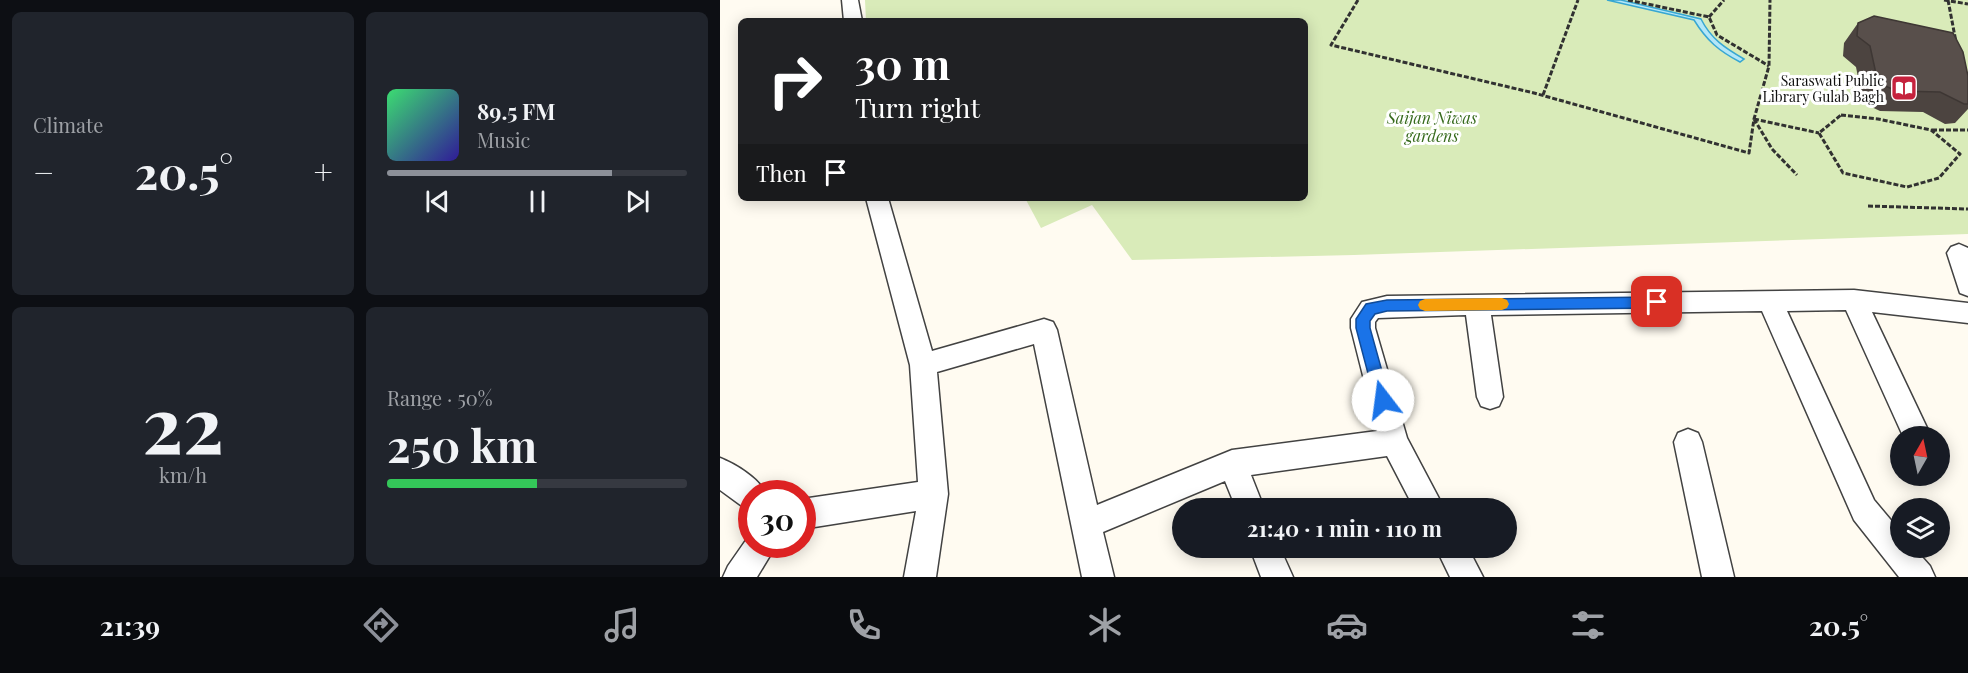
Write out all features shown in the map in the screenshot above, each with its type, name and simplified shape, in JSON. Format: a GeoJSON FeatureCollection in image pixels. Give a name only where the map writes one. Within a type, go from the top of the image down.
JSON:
{"type":"FeatureCollection","features":[{"type":"Feature","properties":{"kind":"street"},"geometry":{"type":"LineString","coordinates":[[850,0],[853,18]]}},
{"type":"Feature","properties":{"kind":"street"},"geometry":{"type":"LineString","coordinates":[[878,201],[923,365],[933,494],[921,577]]}},
{"type":"Feature","properties":{"kind":"street"},"geometry":{"type":"LineString","coordinates":[[1959,253],[1968,286]]}},
{"type":"Feature","properties":{"kind":"street"},"geometry":{"type":"LineString","coordinates":[[1854,300],[1912,426]]}},
{"type":"Feature","properties":{"kind":"street"},"geometry":{"type":"LineString","coordinates":[[1425,498],[1394,442],[1363,328],[1366,314],[1378,306],[1854,300],[1968,313]]}},
{"type":"Feature","properties":{"kind":"street"},"geometry":{"type":"LineString","coordinates":[[1770,301],[1864,510],[1919,577]]}},
{"type":"Feature","properties":{"kind":"street"},"geometry":{"type":"LineString","coordinates":[[1477,304],[1490,398]]}},
{"type":"Feature","properties":{"kind":"street"},"geometry":{"type":"LineString","coordinates":[[923,365],[1044,330],[1098,577]]}},
{"type":"Feature","properties":{"kind":"street"},"geometry":{"type":"LineString","coordinates":[[1086,524],[1232,464],[1394,442]]}},
{"type":"Feature","properties":{"kind":"street"},"geometry":{"type":"LineString","coordinates":[[1688,442],[1718,577]]}},
{"type":"Feature","properties":{"kind":"street"},"geometry":{"type":"LineString","coordinates":[[1232,464],[1246,498]]}},
{"type":"Feature","properties":{"kind":"street"},"geometry":{"type":"LineString","coordinates":[[720,471],[738,485]]}},
{"type":"Feature","properties":{"kind":"street"},"geometry":{"type":"LineString","coordinates":[[816,512],[933,494]]}},
{"type":"Feature","properties":{"kind":"street"},"geometry":{"type":"LineString","coordinates":[[733,576],[749,558]]}},
{"type":"Feature","properties":{"kind":"street"},"geometry":{"type":"LineString","coordinates":[[1269,558],[1277,577]]}},
{"type":"Feature","properties":{"kind":"street"},"geometry":{"type":"LineString","coordinates":[[1457,558],[1467,577]]}},
{"type":"Feature","properties":{"kind":"path"},"geometry":{"type":"LineString","coordinates":[[1358,0],[1331,45],[1543,95],[1749,153],[1754,119],[1769,66],[1770,0]]}},
{"type":"Feature","properties":{"kind":"path"},"geometry":{"type":"LineString","coordinates":[[1543,95],[1578,0]]}},
{"type":"Feature","properties":{"kind":"path"},"geometry":{"type":"LineString","coordinates":[[1628,0],[1708,17]]}},
{"type":"Feature","properties":{"kind":"path"},"geometry":{"type":"LineString","coordinates":[[1708,17],[1724,0]]}},
{"type":"Feature","properties":{"kind":"path"},"geometry":{"type":"LineString","coordinates":[[1957,45],[1947,0],[1968,4]]}},
{"type":"Feature","properties":{"kind":"path"},"geometry":{"type":"LineString","coordinates":[[1708,17],[1717,35],[1769,66]]}},
{"type":"Feature","properties":{"kind":"path"},"geometry":{"type":"LineString","coordinates":[[1819,133],[1841,115],[1878,119],[1931,130],[1968,130]]}},
{"type":"Feature","properties":{"kind":"path"},"geometry":{"type":"LineString","coordinates":[[1754,119],[1819,133],[1843,173],[1907,187],[1939,178],[1959,154],[1931,130]]}},
{"type":"Feature","properties":{"kind":"path"},"geometry":{"type":"LineString","coordinates":[[1754,119],[1772,150],[1797,175]]}},
{"type":"Feature","properties":{"kind":"path"},"geometry":{"type":"LineString","coordinates":[[1868,206],[1968,209]]}},
{"type":"Feature","properties":{"kind":"green space","name":"Saijan Niwas gardens"},"geometry":{"type":"Polygon","coordinates":[[[865,0],[1968,0],[1968,234],[1354,255],[1132,260],[1092,205],[1041,228],[1027,201],[1308,201],[1308,18],[866,18],[865,0]]]}},
{"type":"Feature","properties":{"kind":"water"},"geometry":{"type":"Polygon","coordinates":[[[1607,0],[1621,0],[1701,19],[1719,42],[1744,59],[1740,62],[1726,54],[1709,40],[1694,20],[1607,0]]]}},
{"type":"Feature","properties":{"kind":"building"},"geometry":{"type":"Polygon","coordinates":[[[1874,16],[1953,33],[1963,52],[1968,76],[1968,104],[1940,92],[1897,91],[1878,83],[1870,46],[1857,36],[1858,23],[1874,16]]]}},
{"type":"Feature","properties":{"kind":"slow traffic"},"geometry":{"type":"LineString","coordinates":[[1425,305],[1502,304]]}},
{"type":"Feature","properties":{"kind":"place","name":"Saraswati Public Library Gulab Bagh"},"geometry":{"type":"Point","coordinates":[1904,88]}},
{"type":"Feature","properties":{"kind":"route"},"geometry":{"type":"LineString","coordinates":[[1383,400],[1363,328],[1363,319],[1366,314],[1378,306],[1657,302]]}}]}
